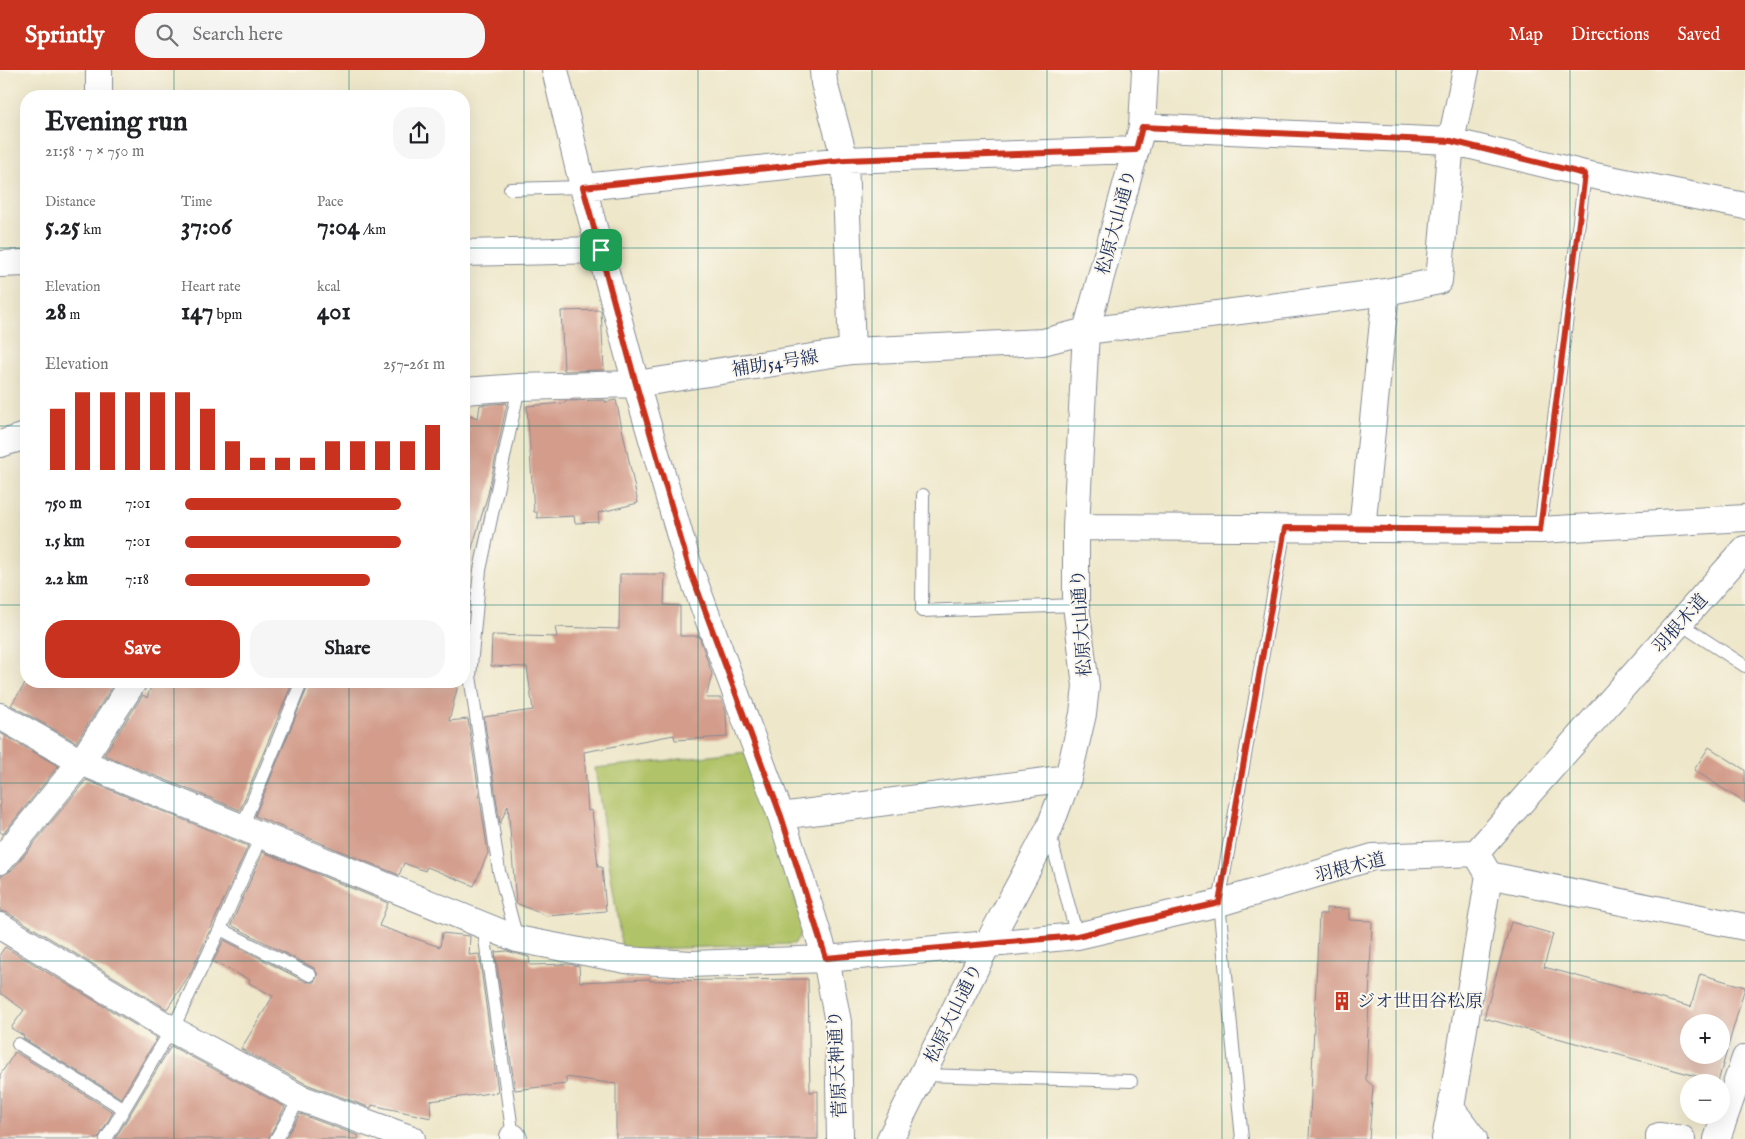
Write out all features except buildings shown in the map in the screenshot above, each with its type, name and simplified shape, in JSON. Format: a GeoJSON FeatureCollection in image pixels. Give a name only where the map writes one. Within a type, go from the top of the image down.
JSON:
{"type":"FeatureCollection","features":[{"type":"Feature","properties":{"kind":"street"},"geometry":{"type":"LineString","coordinates":[[99,70],[100,90]]}},
{"type":"Feature","properties":{"kind":"street","name":"菅原天神通り"},"geometry":{"type":"LineString","coordinates":[[555,70],[583,187],[636,384],[689,567],[781,816],[826,958],[838,1022],[840,1139]]}},
{"type":"Feature","properties":{"kind":"street"},"geometry":{"type":"LineString","coordinates":[[823,70],[824,83],[845,160],[852,351]]}},
{"type":"Feature","properties":{"kind":"street","name":"松原大山通り"},"geometry":{"type":"LineString","coordinates":[[890,1139],[987,945],[1049,829],[1068,778],[1083,714],[1086,686],[1076,605],[1076,527],[1086,331],[1139,139],[1145,70]]}},
{"type":"Feature","properties":{"kind":"street"},"geometry":{"type":"LineString","coordinates":[[1451,141],[1466,70]]}},
{"type":"Feature","properties":{"kind":"street"},"geometry":{"type":"LineString","coordinates":[[583,187],[845,160],[1139,139],[1451,141],[1585,174],[1745,206]]}},
{"type":"Feature","properties":{"kind":"street","name":"補助54号線"},"geometry":{"type":"LineString","coordinates":[[470,391],[519,387],[636,384],[852,351],[1043,342],[1086,331],[1386,292],[1439,281],[1451,141]]}},
{"type":"Feature","properties":{"kind":"street"},"geometry":{"type":"LineString","coordinates":[[470,253],[601,250]]}},
{"type":"Feature","properties":{"kind":"street"},"geometry":{"type":"LineString","coordinates":[[0,264],[20,263]]}},
{"type":"Feature","properties":{"kind":"street"},"geometry":{"type":"LineString","coordinates":[[1362,529],[1386,292]]}},
{"type":"Feature","properties":{"kind":"street"},"geometry":{"type":"LineString","coordinates":[[0,444],[20,438]]}},
{"type":"Feature","properties":{"kind":"street"},"geometry":{"type":"LineString","coordinates":[[1076,527],[1540,530],[1745,518]]}},
{"type":"Feature","properties":{"kind":"street","name":"羽根木道"},"geometry":{"type":"LineString","coordinates":[[0,716],[81,762],[517,939],[626,960],[691,964],[826,958],[987,945],[1077,936],[1219,903],[1373,857],[1482,864],[1679,624],[1745,549]]}},
{"type":"Feature","properties":{"kind":"street"},"geometry":{"type":"LineString","coordinates":[[0,861],[81,762],[129,688]]}},
{"type":"Feature","properties":{"kind":"street"},"geometry":{"type":"LineString","coordinates":[[781,816],[1068,778]]}},
{"type":"Feature","properties":{"kind":"street"},"geometry":{"type":"LineString","coordinates":[[1445,1139],[1451,1108],[1482,864],[1745,927]]}},
{"type":"Feature","properties":{"kind":"street"},"geometry":{"type":"LineString","coordinates":[[0,926],[171,1029],[300,1098],[412,1139]]}},
{"type":"Feature","properties":{"kind":"street"},"geometry":{"type":"LineString","coordinates":[[1717,1139],[1745,1058]]}},
{"type":"Feature","properties":{"kind":"street"},"geometry":{"type":"LineString","coordinates":[[1451,1108],[1474,1139]]}},
{"type":"Feature","properties":{"kind":"street"},"geometry":{"type":"LineString","coordinates":[[1659,1139],[1660,1136],[1682,1139]]}},
{"type":"Feature","properties":{"kind":"lane"},"geometry":{"type":"LineString","coordinates":[[1540,530],[1585,174]]}},
{"type":"Feature","properties":{"kind":"lane"},"geometry":{"type":"LineString","coordinates":[[510,189],[583,187]]}},
{"type":"Feature","properties":{"kind":"lane"},"geometry":{"type":"LineString","coordinates":[[517,939],[500,871],[470,676],[480,570],[519,387]]}},
{"type":"Feature","properties":{"kind":"lane"},"geometry":{"type":"LineString","coordinates":[[923,495],[922,611],[1076,605]]}},
{"type":"Feature","properties":{"kind":"lane"},"geometry":{"type":"LineString","coordinates":[[1242,1139],[1219,903],[1285,528]]}},
{"type":"Feature","properties":{"kind":"lane"},"geometry":{"type":"LineString","coordinates":[[1679,624],[1745,666]]}},
{"type":"Feature","properties":{"kind":"lane"},"geometry":{"type":"LineString","coordinates":[[106,1139],[171,1029],[220,929],[300,688]]}},
{"type":"Feature","properties":{"kind":"lane"},"geometry":{"type":"LineString","coordinates":[[1049,829],[1077,936]]}},
{"type":"Feature","properties":{"kind":"lane"},"geometry":{"type":"LineString","coordinates":[[483,925],[513,1138]]}},
{"type":"Feature","properties":{"kind":"lane"},"geometry":{"type":"LineString","coordinates":[[220,929],[310,975]]}},
{"type":"Feature","properties":{"kind":"lane"},"geometry":{"type":"LineString","coordinates":[[18,1044],[124,1109]]}},
{"type":"Feature","properties":{"kind":"lane"},"geometry":{"type":"LineString","coordinates":[[923,1075],[1131,1081]]}},
{"type":"Feature","properties":{"kind":"lane"},"geometry":{"type":"LineString","coordinates":[[276,1139],[300,1098]]}},
{"type":"Feature","properties":{"kind":"green space"},"geometry":{"type":"Polygon","coordinates":[[[747,752],[805,928],[794,944],[622,950],[595,768],[747,752]]]}},
{"type":"Feature","properties":{"kind":"place","name":"ジオ世田谷松原"},"geometry":{"type":"Point","coordinates":[1342,1001]}},
{"type":"Feature","properties":{"kind":"route"},"geometry":{"type":"LineString","coordinates":[[1142,127],[1451,141],[1585,174],[1540,530],[1285,528],[1219,903],[1077,936],[826,958],[781,816],[689,567],[636,384],[601,250],[583,187],[845,160],[1136,150],[1142,127]]}}]}
